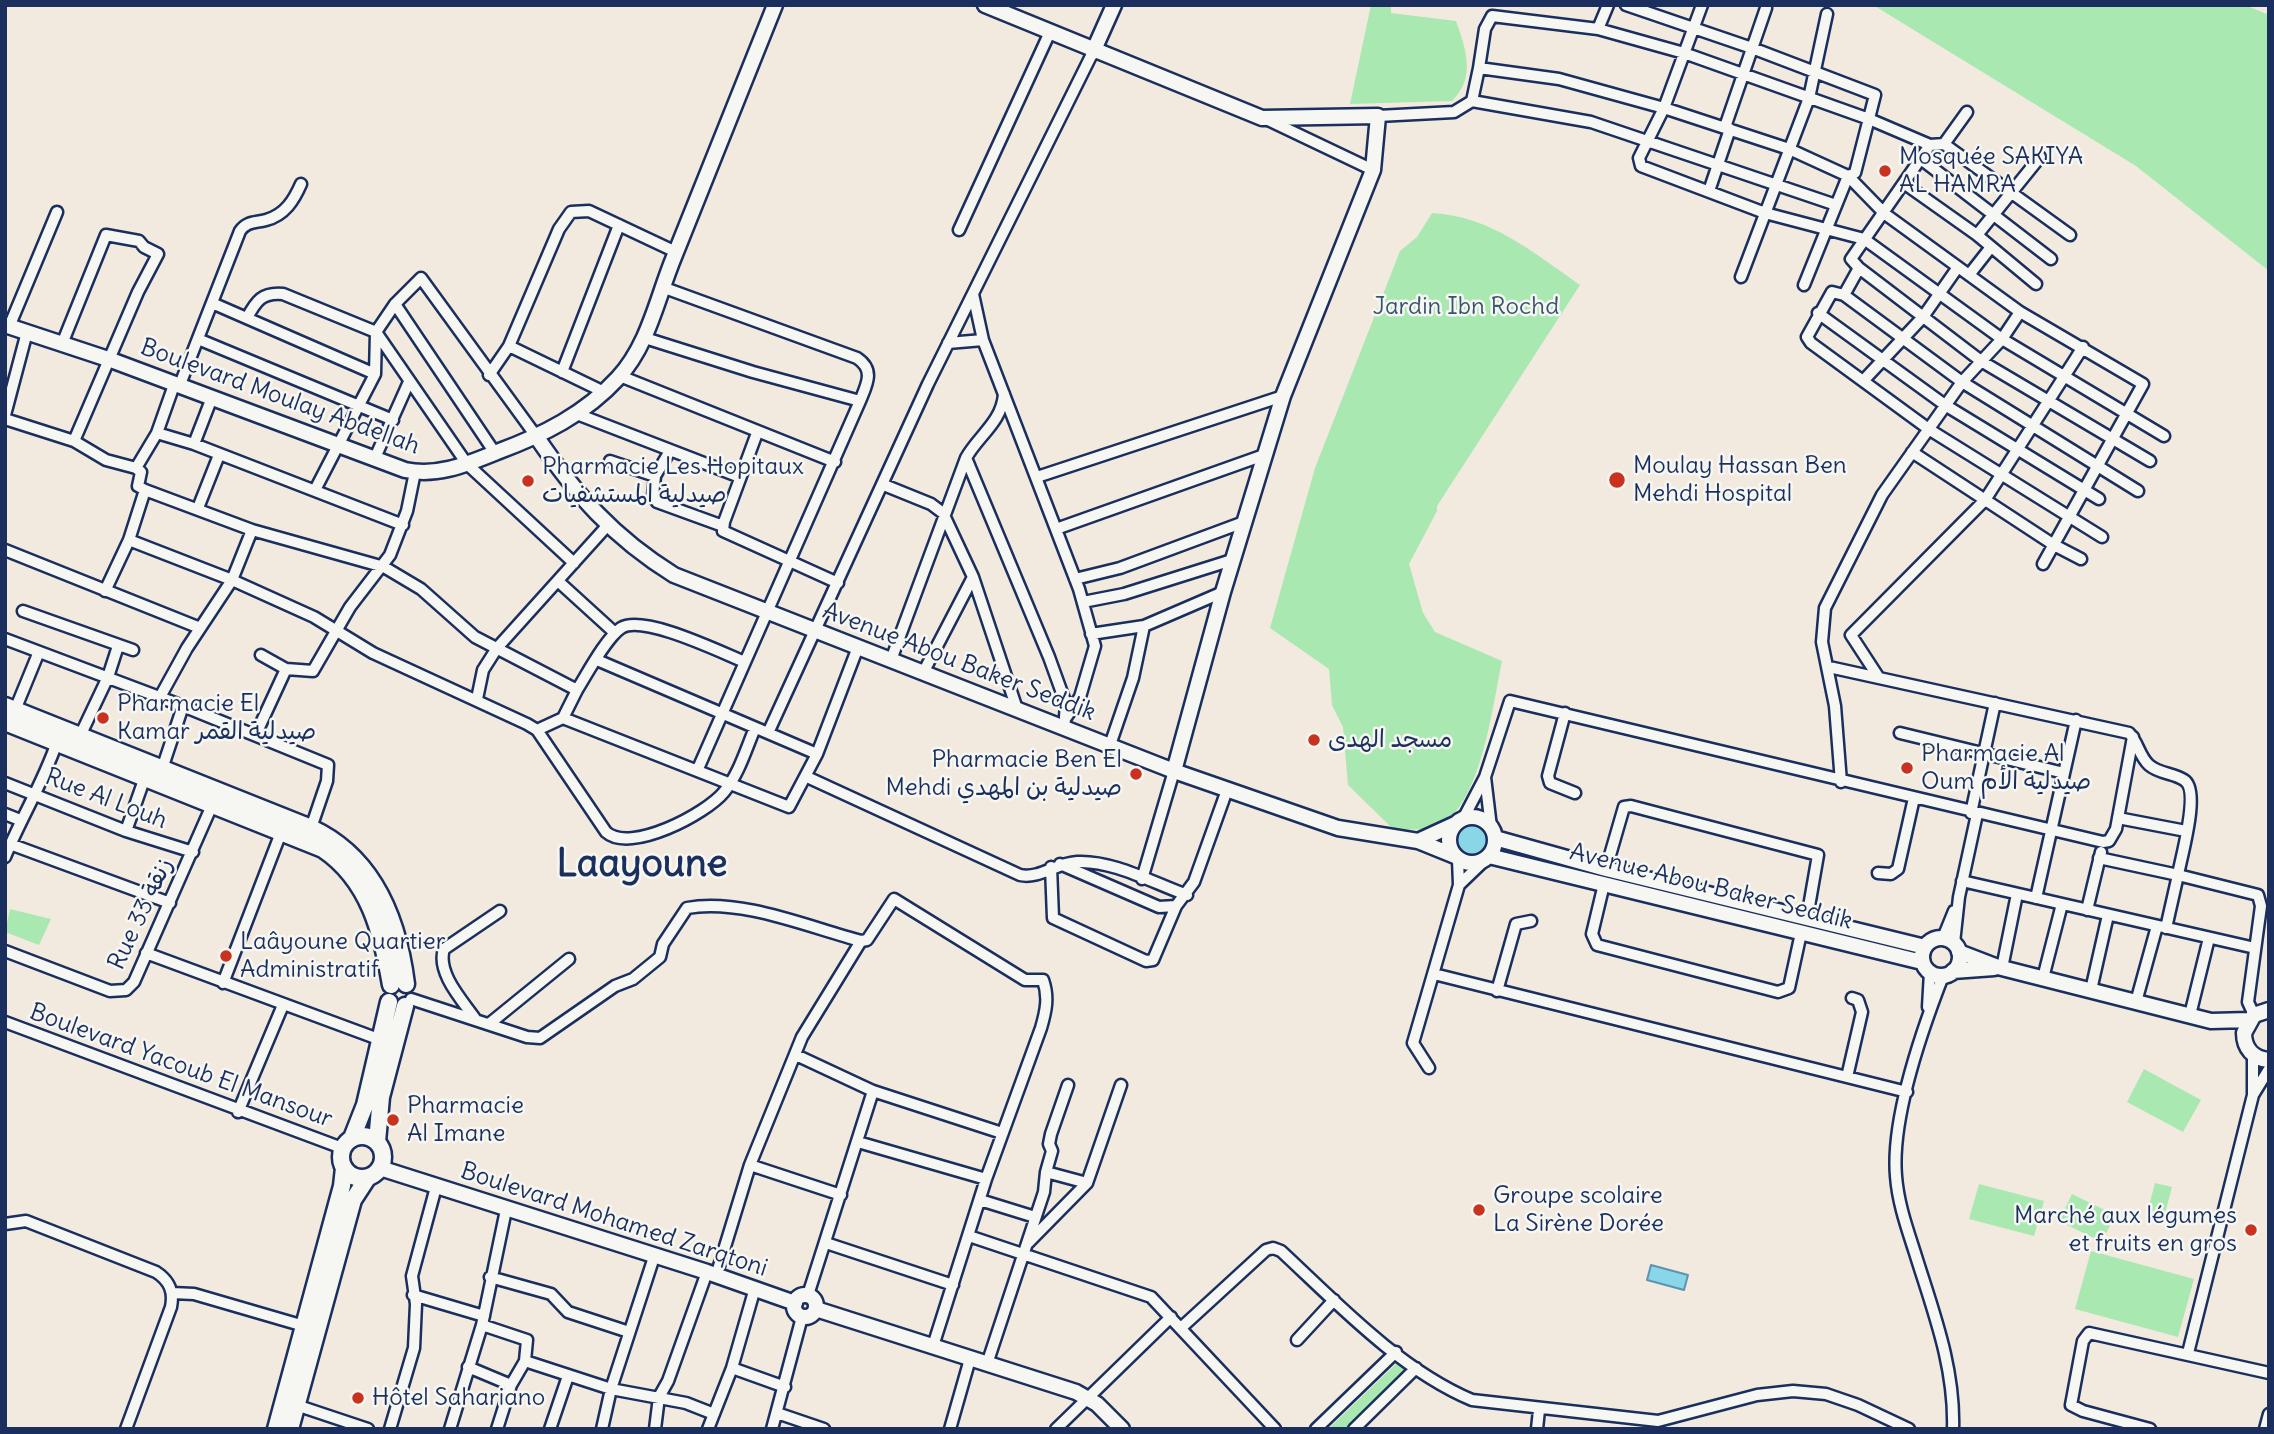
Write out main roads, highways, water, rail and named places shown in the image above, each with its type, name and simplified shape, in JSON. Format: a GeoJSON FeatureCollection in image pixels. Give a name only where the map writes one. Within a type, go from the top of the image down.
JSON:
{"type":"FeatureCollection","features":[{"type":"Feature","properties":{"kind":"main road","name":"Boulevard Moulay Abdellah"},"geometry":{"type":"LineString","coordinates":[[7,326],[111,360],[340,448],[415,472],[437,472],[467,464],[536,436],[577,414],[604,392],[620,376],[645,338],[662,287],[775,5]]}},
{"type":"Feature","properties":{"kind":"main road"},"geometry":{"type":"LineString","coordinates":[[985,5],[1262,118],[1378,116],[1373,170],[1283,396],[1223,592],[1174,771]]}},
{"type":"Feature","properties":{"kind":"main road"},"geometry":{"type":"LineString","coordinates":[[1093,51],[1114,5]]}},
{"type":"Feature","properties":{"kind":"main road","name":"Avenue Abou Baker Seddik"},"geometry":{"type":"LineString","coordinates":[[536,436],[580,498],[607,526],[674,575],[1017,709],[1065,723],[1174,771],[1338,828],[1418,841],[1456,857]]}},
{"type":"Feature","properties":{"kind":"main road"},"geometry":{"type":"LineString","coordinates":[[9,713],[80,736],[311,828],[347,849],[373,880],[394,927],[400,995],[381,1097],[377,1142],[383,1155],[353,1200],[290,1429]]}},
{"type":"Feature","properties":{"kind":"main road"},"geometry":{"type":"LineString","coordinates":[[9,713],[57,742],[313,843],[334,856],[361,886],[379,929],[400,995],[381,1040],[365,1105],[347,1143],[342,1186],[276,1429]]}},
{"type":"Feature","properties":{"kind":"main road"},"geometry":{"type":"LineString","coordinates":[[1418,841],[1459,822],[1482,819],[1493,832],[1487,858],[1471,863],[1456,857],[1449,844],[1459,822]]}},
{"type":"Feature","properties":{"kind":"main road","name":"Avenue Abou Baker Seddik"},"geometry":{"type":"LineString","coordinates":[[1493,832],[1606,869],[1925,947]]}},
{"type":"Feature","properties":{"kind":"main road","name":"Avenue Abou Baker Seddik"},"geometry":{"type":"LineString","coordinates":[[1487,858],[1801,933],[1937,970],[2000,967]]}},
{"type":"Feature","properties":{"kind":"main road"},"geometry":{"type":"LineString","coordinates":[[1936,939],[1952,945],[1959,963],[1937,970],[1925,947],[1936,939]]}},
{"type":"Feature","properties":{"kind":"main road","name":"Avenue Abou Baker Seddik"},"geometry":{"type":"LineString","coordinates":[[1952,945],[2000,967],[2211,1021],[2244,1041]]}},
{"type":"Feature","properties":{"kind":"main road"},"geometry":{"type":"LineString","coordinates":[[2257,1015],[2244,1041],[2253,1055],[2269,1060]]}},
{"type":"Feature","properties":{"kind":"main road","name":"Avenue Abou Baker Seddik"},"geometry":{"type":"LineString","coordinates":[[2211,1021],[2257,1015]]}},
{"type":"Feature","properties":{"kind":"main road"},"geometry":{"type":"LineString","coordinates":[[347,1143],[365,1136],[377,1142]]}},
{"type":"Feature","properties":{"kind":"main road"},"geometry":{"type":"LineString","coordinates":[[344,1168],[354,1176],[374,1172]]}},
{"type":"Feature","properties":{"kind":"main road","name":"Boulevard Mohamed Zarqtoni"},"geometry":{"type":"LineString","coordinates":[[374,1172],[436,1187],[795,1303]]}},
{"type":"Feature","properties":{"kind":"main road"},"geometry":{"type":"LineString","coordinates":[[808,1296],[815,1301],[816,1309],[811,1315],[802,1317],[796,1311],[795,1303],[800,1297],[808,1296]]}},
{"type":"Feature","properties":{"kind":"main road"},"geometry":{"type":"LineString","coordinates":[[816,1309],[1086,1396],[1122,1429]]}},
{"type":"Feature","properties":{"kind":"water"},"geometry":{"type":"Polygon","coordinates":[[[1471,823],[1483,828],[1488,840],[1483,852],[1471,857],[1459,852],[1454,840],[1459,828],[1471,823]]]}},
{"type":"Feature","properties":{"kind":"water"},"geometry":{"type":"Polygon","coordinates":[[[1651,1265],[1688,1275],[1684,1290],[1647,1280],[1651,1265]]]}},
{"type":"Feature","properties":{"kind":"place","name":"Mosquée SAKIYA AL HAMRA"},"geometry":{"type":"Point","coordinates":[1885,171]}},
{"type":"Feature","properties":{"kind":"place","name":"Moulay Hassan Ben Mehdi Hospital"},"geometry":{"type":"Point","coordinates":[1617,480]}},
{"type":"Feature","properties":{"kind":"place","name":"Pharmacie Les Hopitaux صيدلية المستشفيات"},"geometry":{"type":"Point","coordinates":[528,481]}},
{"type":"Feature","properties":{"kind":"place","name":"Pharmacie El Kamar صيدلية القمر"},"geometry":{"type":"Point","coordinates":[103,718]}},
{"type":"Feature","properties":{"kind":"place","name":"مسجد الهدى"},"geometry":{"type":"Point","coordinates":[1314,740]}},
{"type":"Feature","properties":{"kind":"place","name":"Pharmacie Al Oum صيدلية الأم"},"geometry":{"type":"Point","coordinates":[1907,768]}},
{"type":"Feature","properties":{"kind":"place","name":"Pharmacie Ben El Mehdi صيدلية بن المهدي"},"geometry":{"type":"Point","coordinates":[1136,774]}},
{"type":"Feature","properties":{"kind":"place","name":"Laâyoune Quartier Administratif"},"geometry":{"type":"Point","coordinates":[226,956]}},
{"type":"Feature","properties":{"kind":"place","name":"Pharmacie Al Imane"},"geometry":{"type":"Point","coordinates":[393,1120]}},
{"type":"Feature","properties":{"kind":"place","name":"Groupe scolaire La Sirène Dorée"},"geometry":{"type":"Point","coordinates":[1479,1210]}},
{"type":"Feature","properties":{"kind":"place","name":"Marché aux légumes et fruits en gros"},"geometry":{"type":"Point","coordinates":[2251,1230]}},
{"type":"Feature","properties":{"kind":"place","name":"Hôtel Sahariano"},"geometry":{"type":"Point","coordinates":[358,1398]}},
{"type":"Feature","properties":{"kind":"district","name":"Laayoune"},"geometry":{"type":"Point","coordinates":[642,865]}},
{"type":"Feature","properties":{"kind":"park label","name":"Jardin Ibn Rochd"},"geometry":{"type":"Point","coordinates":[1466,307]}}]}
